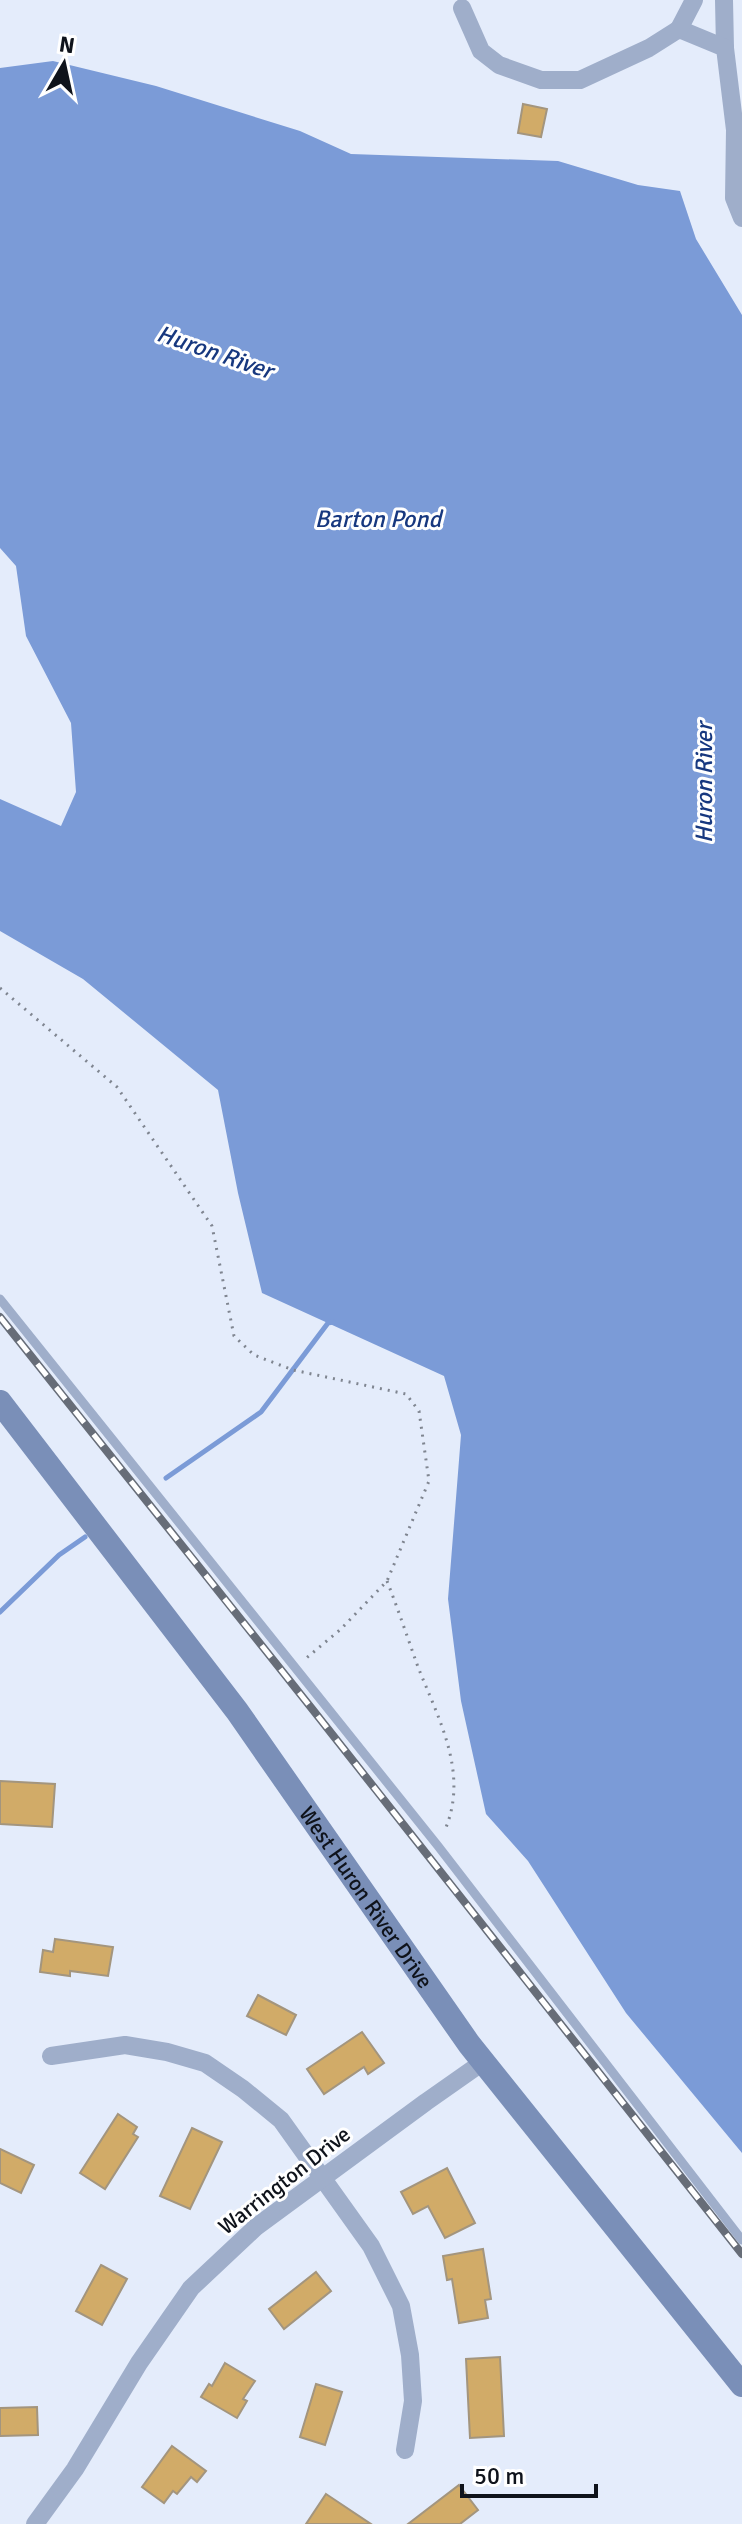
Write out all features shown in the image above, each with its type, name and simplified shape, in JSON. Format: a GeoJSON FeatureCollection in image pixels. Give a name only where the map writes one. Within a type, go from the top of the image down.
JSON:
{"type":"FeatureCollection","features":[{"type":"Feature","properties":{"kind":"street"},"geometry":{"type":"LineString","coordinates":[[462,8],[481,51],[499,65],[541,80],[580,80],[649,48],[679,29],[694,0]]}},
{"type":"Feature","properties":{"kind":"street"},"geometry":{"type":"LineString","coordinates":[[724,0],[725,48],[735,130],[734,198],[742,218]]}},
{"type":"Feature","properties":{"kind":"street"},"geometry":{"type":"LineString","coordinates":[[679,29],[725,48]]}},
{"type":"Feature","properties":{"kind":"street","name":"West Huron River Drive"},"geometry":{"type":"LineString","coordinates":[[0,1402],[237,1711],[483,2062],[742,2385]]}},
{"type":"Feature","properties":{"kind":"street"},"geometry":{"type":"LineString","coordinates":[[51,2056],[125,2045],[167,2052],[205,2063],[281,2120],[371,2246],[401,2306],[410,2355],[413,2401],[405,2450]]}},
{"type":"Feature","properties":{"kind":"street","name":"Warrington Drive"},"geometry":{"type":"LineString","coordinates":[[35,2524],[75,2469],[139,2363],[191,2288],[256,2227],[483,2062]]}},
{"type":"Feature","properties":{"kind":"lane"},"geometry":{"type":"LineString","coordinates":[[0,1299],[438,1846],[742,2240]]}},
{"type":"Feature","properties":{"kind":"path"},"geometry":{"type":"LineString","coordinates":[[0,988],[117,1087],[212,1226],[234,1336],[254,1355],[293,1370],[406,1394],[419,1411],[429,1481],[387,1581],[341,1629],[296,1668]]}},
{"type":"Feature","properties":{"kind":"path"},"geometry":{"type":"LineString","coordinates":[[387,1581],[450,1744],[454,1783],[450,1819],[438,1846]]}},
{"type":"Feature","properties":{"kind":"water","name":"Barton Pond"},"geometry":{"type":"Polygon","coordinates":[[[53,61],[156,86],[300,131],[351,154],[558,161],[638,185],[680,191],[696,239],[742,315],[742,2153],[626,2013],[528,1861],[486,1814],[461,1701],[448,1599],[461,1435],[444,1376],[262,1293],[218,1090],[83,979],[0,931],[0,799],[61,826],[76,792],[71,723],[26,636],[16,566],[0,548],[0,68],[53,61]]]}},
{"type":"Feature","properties":{"kind":"building"},"geometry":{"type":"Polygon","coordinates":[[[523,104],[547,109],[541,137],[518,133],[523,104]]]}},
{"type":"Feature","properties":{"kind":"building"},"geometry":{"type":"Polygon","coordinates":[[[0,1781],[55,1784],[52,1827],[0,1824],[0,1781]]]}},
{"type":"Feature","properties":{"kind":"building"},"geometry":{"type":"Polygon","coordinates":[[[55,1939],[113,1947],[108,1976],[70,1971],[70,1976],[40,1972],[43,1950],[53,1952],[55,1939]]]}},
{"type":"Feature","properties":{"kind":"building"},"geometry":{"type":"Polygon","coordinates":[[[258,1995],[296,2015],[286,2035],[247,2016],[258,1995]]]}},
{"type":"Feature","properties":{"kind":"building"},"geometry":{"type":"Polygon","coordinates":[[[362,2032],[384,2063],[368,2074],[364,2067],[324,2094],[307,2069],[362,2032]]]}},
{"type":"Feature","properties":{"kind":"building"},"geometry":{"type":"Polygon","coordinates":[[[118,2114],[137,2127],[133,2134],[138,2137],[105,2189],[80,2173],[118,2114]]]}},
{"type":"Feature","properties":{"kind":"building"},"geometry":{"type":"Polygon","coordinates":[[[192,2128],[222,2142],[190,2209],[160,2196],[192,2128]]]}},
{"type":"Feature","properties":{"kind":"building"},"geometry":{"type":"Polygon","coordinates":[[[0,2149],[34,2165],[21,2193],[0,2183],[0,2149]]]}},
{"type":"Feature","properties":{"kind":"building"},"geometry":{"type":"Polygon","coordinates":[[[447,2168],[475,2223],[445,2238],[428,2206],[413,2214],[401,2192],[447,2168]]]}},
{"type":"Feature","properties":{"kind":"building"},"geometry":{"type":"Polygon","coordinates":[[[483,2249],[491,2299],[485,2300],[488,2318],[459,2323],[452,2279],[447,2280],[443,2256],[483,2249]]]}},
{"type":"Feature","properties":{"kind":"building"},"geometry":{"type":"Polygon","coordinates":[[[101,2265],[127,2279],[102,2325],[76,2311],[101,2265]]]}},
{"type":"Feature","properties":{"kind":"building"},"geometry":{"type":"Polygon","coordinates":[[[316,2272],[331,2291],[284,2329],[269,2309],[316,2272]]]}},
{"type":"Feature","properties":{"kind":"building"},"geometry":{"type":"Polygon","coordinates":[[[500,2357],[504,2436],[470,2438],[466,2359],[500,2357]]]}},
{"type":"Feature","properties":{"kind":"building"},"geometry":{"type":"Polygon","coordinates":[[[225,2363],[255,2381],[243,2399],[247,2401],[237,2418],[201,2397],[209,2384],[212,2386],[225,2363]]]}},
{"type":"Feature","properties":{"kind":"building"},"geometry":{"type":"Polygon","coordinates":[[[316,2384],[342,2392],[325,2445],[300,2437],[316,2384]]]}},
{"type":"Feature","properties":{"kind":"building"},"geometry":{"type":"Polygon","coordinates":[[[37,2407],[38,2435],[0,2436],[0,2408],[37,2407]]]}},
{"type":"Feature","properties":{"kind":"building"},"geometry":{"type":"Polygon","coordinates":[[[172,2446],[206,2471],[197,2482],[191,2477],[177,2494],[173,2491],[164,2503],[142,2487],[172,2446]]]}},
{"type":"Feature","properties":{"kind":"building"},"geometry":{"type":"Polygon","coordinates":[[[459,2485],[478,2510],[460,2524],[408,2524],[459,2485]]]}},
{"type":"Feature","properties":{"kind":"building"},"geometry":{"type":"Polygon","coordinates":[[[326,2494],[371,2524],[306,2524],[326,2494]]]}},
{"type":"Feature","properties":{"kind":"waterway"},"geometry":{"type":"LineString","coordinates":[[166,1478],[261,1412],[328,1323],[333,1322]]}},
{"type":"Feature","properties":{"kind":"waterway"},"geometry":{"type":"LineString","coordinates":[[0,1612],[59,1555],[85,1537]]}},
{"type":"Feature","properties":{"kind":"railway"},"geometry":{"type":"LineString","coordinates":[[0,1317],[742,2254]]}},
{"type":"Feature","properties":{"kind":"water label","name":"Huron River"},"geometry":{"type":"Point","coordinates":[215,352]}},
{"type":"Feature","properties":{"kind":"water label","name":"Huron River"},"geometry":{"type":"Point","coordinates":[704,783]}}]}
